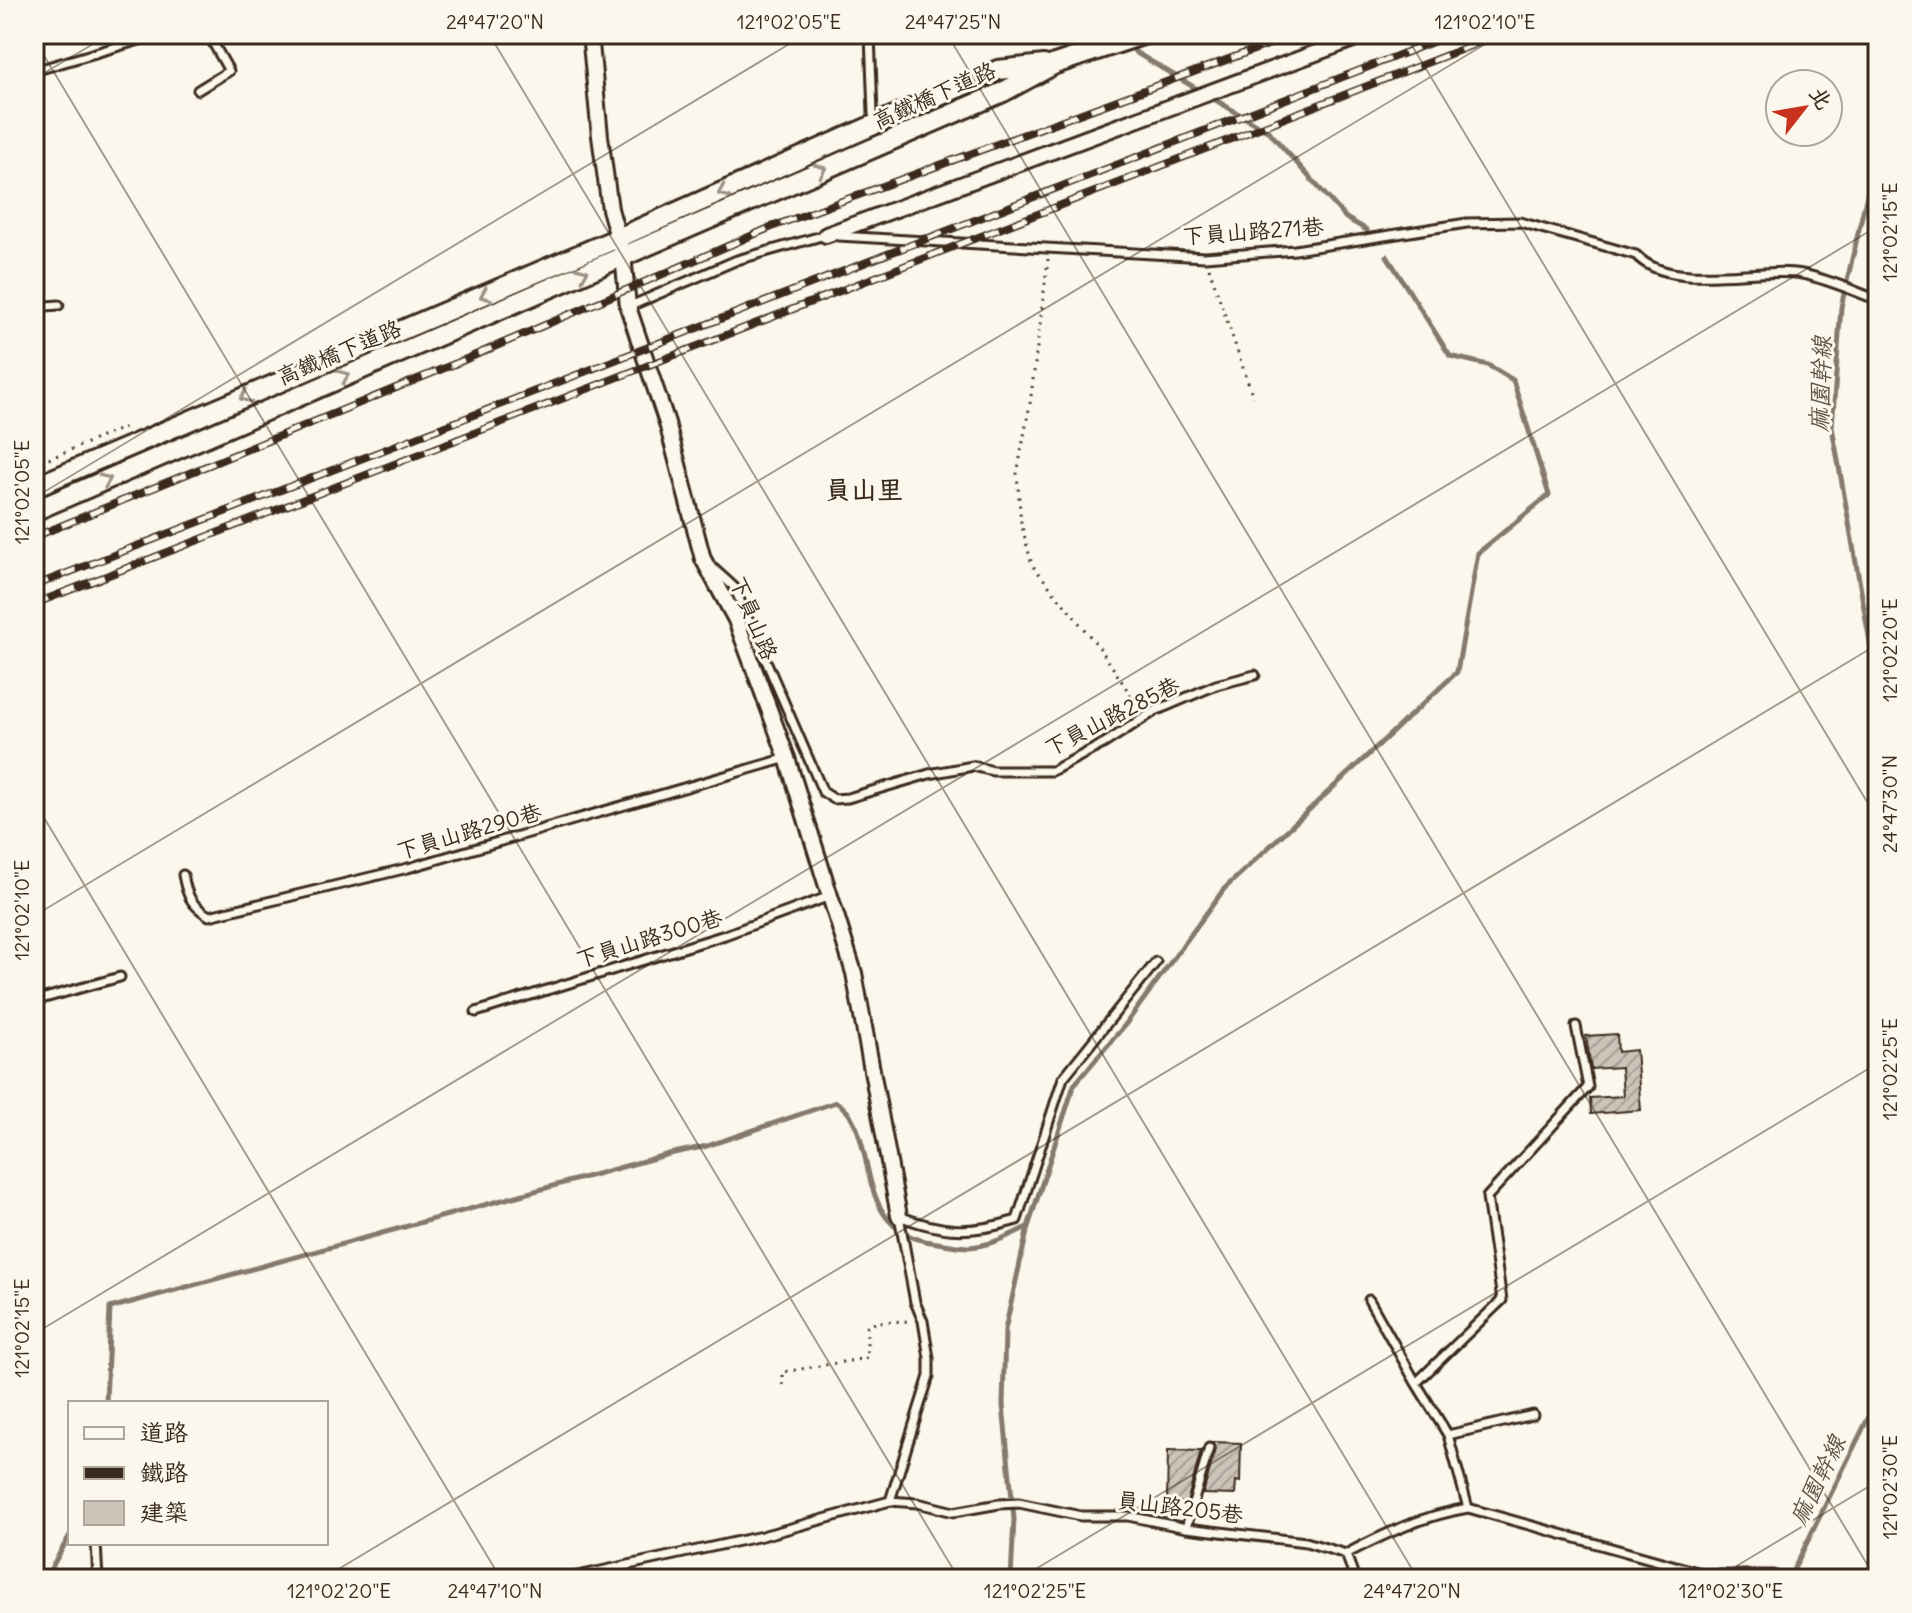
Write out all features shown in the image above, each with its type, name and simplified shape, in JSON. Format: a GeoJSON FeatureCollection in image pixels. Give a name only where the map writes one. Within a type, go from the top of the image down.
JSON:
{"type":"FeatureCollection","features":[{"type":"Feature","properties":{"kind":"street","name":"下員山路"},"geometry":{"type":"LineString","coordinates":[[590,34],[610,209],[621,247],[628,307],[667,423],[703,559],[736,620],[787,758],[854,973],[899,1216]]}},
{"type":"Feature","properties":{"kind":"street","name":"高鐵橋下道路"},"geometry":{"type":"LineString","coordinates":[[34,511],[621,247],[998,70],[1055,64],[1145,34]]}},
{"type":"Feature","properties":{"kind":"street"},"geometry":{"type":"LineString","coordinates":[[826,235],[1367,34]]}},
{"type":"Feature","properties":{"kind":"street","name":"高鐵橋下道路"},"geometry":{"type":"LineString","coordinates":[[34,487],[621,247]]}},
{"type":"Feature","properties":{"kind":"lane"},"geometry":{"type":"LineString","coordinates":[[34,71],[160,34]]}},
{"type":"Feature","properties":{"kind":"lane"},"geometry":{"type":"LineString","coordinates":[[198,90],[229,71],[208,34]]}},
{"type":"Feature","properties":{"kind":"lane"},"geometry":{"type":"LineString","coordinates":[[870,34],[873,114]]}},
{"type":"Feature","properties":{"kind":"lane","name":"下員山路271巷"},"geometry":{"type":"LineString","coordinates":[[628,307],[737,260],[826,235],[1205,257],[1295,250],[1467,223],[1520,222],[1636,255],[1645,266],[1695,275],[1801,274],[1878,300]]}},
{"type":"Feature","properties":{"kind":"lane"},"geometry":{"type":"LineString","coordinates":[[34,307],[59,305]]}},
{"type":"Feature","properties":{"kind":"lane","name":"下員山路285巷"},"geometry":{"type":"LineString","coordinates":[[703,559],[734,587],[823,792],[834,799],[973,766],[993,771],[1052,771],[1146,717],[1216,685],[1255,675]]}},
{"type":"Feature","properties":{"kind":"lane","name":"下員山路290巷"},"geometry":{"type":"LineString","coordinates":[[183,875],[187,896],[195,908],[209,916],[408,868],[787,758]]}},
{"type":"Feature","properties":{"kind":"lane","name":"下員山路300巷"},"geometry":{"type":"LineString","coordinates":[[476,1012],[725,935],[830,896]]}},
{"type":"Feature","properties":{"kind":"lane"},"geometry":{"type":"LineString","coordinates":[[899,1216],[927,1227],[955,1232],[991,1228],[1017,1220],[1063,1078],[1156,962]]}},
{"type":"Feature","properties":{"kind":"lane"},"geometry":{"type":"LineString","coordinates":[[34,1001],[120,977]]}},
{"type":"Feature","properties":{"kind":"lane"},"geometry":{"type":"LineString","coordinates":[[1416,1383],[1502,1300],[1487,1197],[1588,1087],[1576,1026]]}},
{"type":"Feature","properties":{"kind":"lane"},"geometry":{"type":"LineString","coordinates":[[890,1501],[929,1376],[923,1321],[915,1302],[899,1216]]}},
{"type":"Feature","properties":{"kind":"lane"},"geometry":{"type":"LineString","coordinates":[[1369,1300],[1448,1435],[1468,1508]]}},
{"type":"Feature","properties":{"kind":"lane"},"geometry":{"type":"LineString","coordinates":[[1448,1435],[1533,1415]]}},
{"type":"Feature","properties":{"kind":"lane"},"geometry":{"type":"LineString","coordinates":[[1186,1528],[1209,1448]]}},
{"type":"Feature","properties":{"kind":"lane","name":"員山路205巷"},"geometry":{"type":"LineString","coordinates":[[564,1579],[762,1536],[890,1501],[917,1503],[954,1512],[1019,1503],[1081,1516],[1128,1516],[1186,1528],[1306,1542],[1346,1554]]}},
{"type":"Feature","properties":{"kind":"lane"},"geometry":{"type":"LineString","coordinates":[[1355,1579],[1346,1554],[1417,1522],[1468,1508],[1708,1575],[1773,1575],[1783,1579]]}},
{"type":"Feature","properties":{"kind":"lane"},"geometry":{"type":"LineString","coordinates":[[96,1545],[98,1579]]}},
{"type":"Feature","properties":{"kind":"lane"},"geometry":{"type":"LineString","coordinates":[[1868,1579],[1878,1579]]}},
{"type":"Feature","properties":{"kind":"path"},"geometry":{"type":"LineString","coordinates":[[1050,45],[1084,34]]}},
{"type":"Feature","properties":{"kind":"path"},"geometry":{"type":"LineString","coordinates":[[1049,248],[1030,404],[1017,474],[1021,523],[1032,565],[1102,651],[1146,717]]}},
{"type":"Feature","properties":{"kind":"path"},"geometry":{"type":"LineString","coordinates":[[1205,257],[1253,397]]}},
{"type":"Feature","properties":{"kind":"path"},"geometry":{"type":"LineString","coordinates":[[783,1385],[783,1372],[867,1358],[867,1327],[877,1322],[923,1321]]}},
{"type":"Feature","properties":{"kind":"building"},"geometry":{"type":"Polygon","coordinates":[[[1617,1034],[1618,1052],[1636,1050],[1641,1110],[1591,1114],[1590,1098],[1623,1096],[1621,1067],[1591,1069],[1586,1036],[1617,1034]]]}},
{"type":"Feature","properties":{"kind":"building"},"geometry":{"type":"Polygon","coordinates":[[[1212,1442],[1241,1443],[1240,1482],[1236,1481],[1235,1495],[1203,1494],[1215,1450],[1212,1442]]]}},
{"type":"Feature","properties":{"kind":"building"},"geometry":{"type":"Polygon","coordinates":[[[1168,1450],[1201,1451],[1187,1503],[1167,1502],[1168,1450]]]}},
{"type":"Feature","properties":{"kind":"waterway"},"geometry":{"type":"LineString","coordinates":[[1130,42],[1135,52],[1269,132],[1346,218],[1367,230]]}},
{"type":"Feature","properties":{"kind":"waterway","name":"麻園幹線"},"geometry":{"type":"LineString","coordinates":[[1878,147],[1841,307],[1832,427],[1870,642],[1878,670]]}},
{"type":"Feature","properties":{"kind":"waterway"},"geometry":{"type":"LineString","coordinates":[[1011,1579],[1014,1519],[1003,1405],[1005,1330],[1028,1227],[1074,1085],[1125,1025],[1224,889],[1457,672],[1478,553],[1549,495],[1513,380],[1488,365],[1450,356],[1387,256]]}},
{"type":"Feature","properties":{"kind":"waterway"},"geometry":{"type":"LineString","coordinates":[[106,1401],[110,1308],[707,1146],[836,1102],[850,1116],[859,1134],[877,1201],[889,1221],[908,1235],[968,1247],[991,1243],[1027,1227]]}},
{"type":"Feature","properties":{"kind":"waterway","name":"麻園幹線"},"geometry":{"type":"LineString","coordinates":[[1789,1579],[1878,1398]]}},
{"type":"Feature","properties":{"kind":"waterway"},"geometry":{"type":"LineString","coordinates":[[45,1579],[68,1539]]}},
{"type":"Feature","properties":{"kind":"railway"},"geometry":{"type":"LineString","coordinates":[[34,537],[464,360],[774,226],[1297,34]]}},
{"type":"Feature","properties":{"kind":"railway"},"geometry":{"type":"LineString","coordinates":[[34,586],[1453,34]]}},
{"type":"Feature","properties":{"kind":"railway"},"geometry":{"type":"LineString","coordinates":[[34,604],[1501,34]]}},
{"type":"Feature","properties":{"kind":"district","name":"員山里"},"geometry":{"type":"Point","coordinates":[864,489]}}]}
